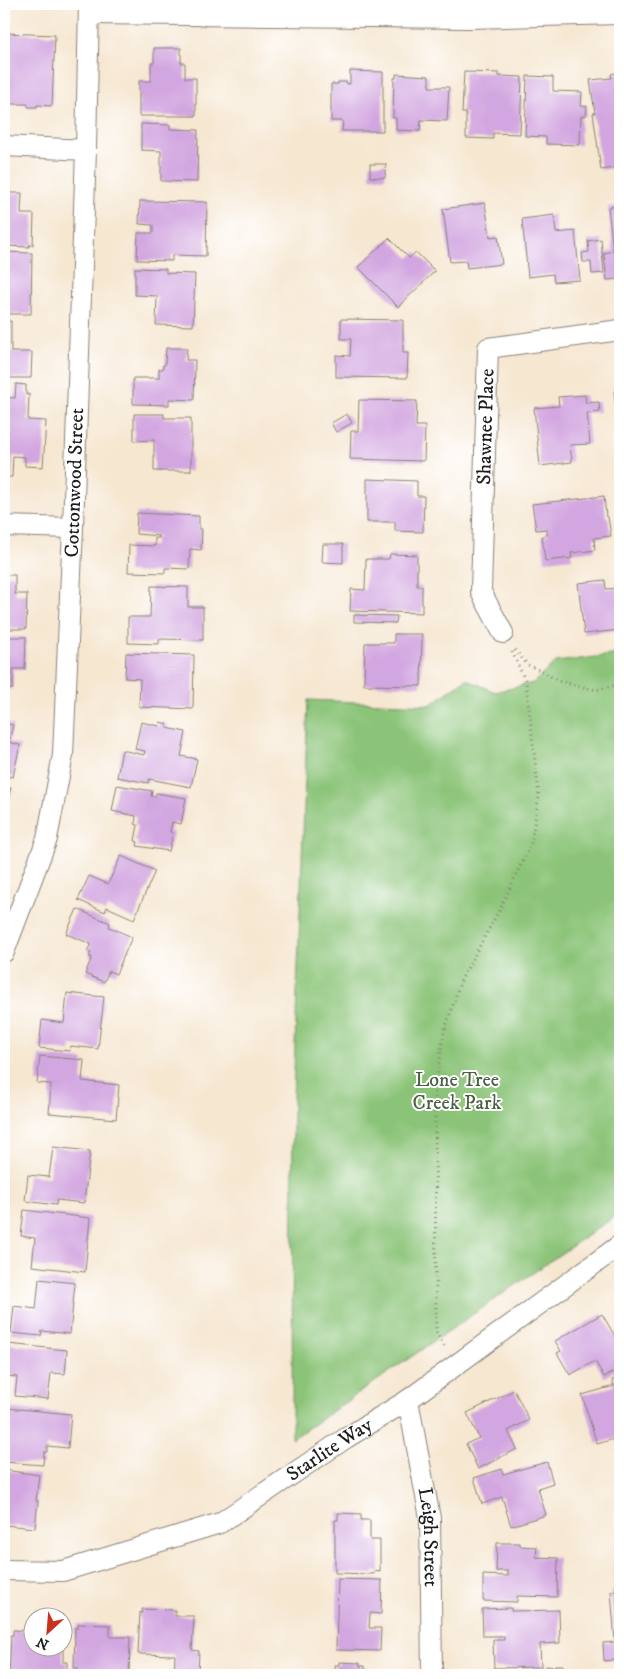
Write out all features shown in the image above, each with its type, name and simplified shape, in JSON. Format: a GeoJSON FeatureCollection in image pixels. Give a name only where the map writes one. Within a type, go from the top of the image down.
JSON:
{"type":"FeatureCollection","features":[{"type":"Feature","properties":{"kind":"street"},"geometry":{"type":"LineString","coordinates":[[89,9],[468,11],[620,14]]}},
{"type":"Feature","properties":{"kind":"street","name":"Cottonwood Street"},"geometry":{"type":"LineString","coordinates":[[4,952],[47,839],[63,755],[73,528],[89,9]]}},
{"type":"Feature","properties":{"kind":"street"},"geometry":{"type":"LineString","coordinates":[[4,146],[86,150]]}},
{"type":"Feature","properties":{"kind":"street","name":"Shawnee Place"},"geometry":{"type":"LineString","coordinates":[[503,633],[481,592],[488,348],[620,330]]}},
{"type":"Feature","properties":{"kind":"street"},"geometry":{"type":"LineString","coordinates":[[4,526],[73,528]]}},
{"type":"Feature","properties":{"kind":"street","name":"Starlite Way"},"geometry":{"type":"LineString","coordinates":[[4,1570],[63,1571],[220,1523],[346,1438],[408,1400],[620,1245]]}},
{"type":"Feature","properties":{"kind":"street","name":"Leigh Street"},"geometry":{"type":"LineString","coordinates":[[408,1400],[430,1518],[432,1675]]}},
{"type":"Feature","properties":{"kind":"path"},"geometry":{"type":"LineString","coordinates":[[503,633],[528,666],[544,672],[558,681],[596,690],[620,684]]}},
{"type":"Feature","properties":{"kind":"path"},"geometry":{"type":"LineString","coordinates":[[455,1365],[436,1332],[435,1090],[444,1032],[461,980],[501,907],[531,843],[539,796],[526,682],[503,633]]}},
{"type":"Feature","properties":{"kind":"green space","name":"Lone Tree Creek Park"},"geometry":{"type":"Polygon","coordinates":[[[620,654],[620,1213],[292,1439],[293,1099],[308,700],[430,705],[466,679],[495,692],[533,683],[556,662],[620,654]]]}},
{"type":"Feature","properties":{"kind":"building"},"geometry":{"type":"Polygon","coordinates":[[[4,33],[55,35],[52,106],[37,105],[37,107],[28,107],[28,104],[4,104],[4,33]]]}},
{"type":"Feature","properties":{"kind":"building"},"geometry":{"type":"Polygon","coordinates":[[[154,48],[181,48],[181,63],[185,63],[185,78],[196,78],[196,116],[139,116],[139,81],[151,81],[151,63],[154,63],[154,48]]]}},
{"type":"Feature","properties":{"kind":"building"},"geometry":{"type":"Polygon","coordinates":[[[350,71],[383,72],[383,131],[342,131],[343,121],[331,121],[331,84],[347,82],[347,84],[350,84],[350,71]]]}},
{"type":"Feature","properties":{"kind":"building"},"geometry":{"type":"Polygon","coordinates":[[[464,72],[499,73],[499,76],[522,77],[520,134],[493,133],[493,139],[466,138],[466,113],[462,113],[464,72]]]}},
{"type":"Feature","properties":{"kind":"building"},"geometry":{"type":"Polygon","coordinates":[[[620,72],[620,136],[618,137],[620,167],[601,170],[590,80],[612,78],[611,74],[620,72]]]}},
{"type":"Feature","properties":{"kind":"building"},"geometry":{"type":"Polygon","coordinates":[[[396,74],[429,76],[429,87],[449,87],[447,121],[421,120],[420,131],[396,130],[396,118],[393,118],[394,78],[396,78],[396,74]]]}},
{"type":"Feature","properties":{"kind":"building"},"geometry":{"type":"Polygon","coordinates":[[[527,76],[553,77],[553,91],[582,92],[581,106],[587,106],[586,116],[581,116],[580,145],[546,144],[546,137],[525,136],[527,76]]]}},
{"type":"Feature","properties":{"kind":"building"},"geometry":{"type":"Polygon","coordinates":[[[141,124],[170,125],[170,129],[198,130],[197,182],[161,181],[161,151],[141,150],[141,124]]]}},
{"type":"Feature","properties":{"kind":"building"},"geometry":{"type":"Polygon","coordinates":[[[370,164],[386,164],[385,178],[370,177],[370,164]]]}},
{"type":"Feature","properties":{"kind":"building"},"geometry":{"type":"Polygon","coordinates":[[[4,193],[22,193],[21,214],[34,214],[33,245],[29,245],[29,247],[4,246],[4,193]]]}},
{"type":"Feature","properties":{"kind":"building"},"geometry":{"type":"Polygon","coordinates":[[[140,201],[207,202],[206,256],[172,255],[172,261],[137,260],[138,233],[153,233],[153,225],[139,224],[140,201]]]}},
{"type":"Feature","properties":{"kind":"building"},"geometry":{"type":"Polygon","coordinates":[[[485,203],[490,237],[498,236],[502,264],[467,268],[466,261],[450,262],[443,209],[485,203]]]}},
{"type":"Feature","properties":{"kind":"building"},"geometry":{"type":"Polygon","coordinates":[[[620,206],[620,279],[607,280],[604,253],[613,251],[608,207],[620,206]]]}},
{"type":"Feature","properties":{"kind":"building"},"geometry":{"type":"Polygon","coordinates":[[[554,215],[556,233],[575,231],[580,280],[554,282],[553,274],[528,277],[522,219],[554,215]]]}},
{"type":"Feature","properties":{"kind":"building"},"geometry":{"type":"Polygon","coordinates":[[[389,238],[409,258],[416,252],[435,271],[398,307],[358,267],[389,238]]]}},
{"type":"Feature","properties":{"kind":"building"},"geometry":{"type":"Polygon","coordinates":[[[601,239],[604,273],[592,274],[591,262],[583,262],[582,253],[589,252],[588,241],[601,239]]]}},
{"type":"Feature","properties":{"kind":"building"},"geometry":{"type":"Polygon","coordinates":[[[4,252],[32,253],[31,314],[4,314],[4,252]]]}},
{"type":"Feature","properties":{"kind":"building"},"geometry":{"type":"Polygon","coordinates":[[[135,268],[166,269],[166,273],[195,274],[193,326],[156,325],[157,296],[135,295],[135,268]]]}},
{"type":"Feature","properties":{"kind":"building"},"geometry":{"type":"Polygon","coordinates":[[[341,319],[403,320],[403,353],[408,353],[407,378],[336,377],[336,355],[350,356],[351,339],[341,339],[341,319]]]}},
{"type":"Feature","properties":{"kind":"building"},"geometry":{"type":"Polygon","coordinates":[[[4,321],[11,321],[11,352],[32,352],[31,378],[4,378],[4,321]]]}},
{"type":"Feature","properties":{"kind":"building"},"geometry":{"type":"Polygon","coordinates":[[[166,348],[187,348],[186,360],[195,360],[194,400],[169,399],[169,405],[133,404],[133,378],[159,378],[159,369],[163,369],[163,365],[165,365],[166,348]]]}},
{"type":"Feature","properties":{"kind":"building"},"geometry":{"type":"Polygon","coordinates":[[[16,384],[26,385],[26,395],[29,394],[28,420],[46,421],[43,467],[25,466],[25,457],[13,456],[12,477],[4,477],[4,397],[15,398],[16,384]]]}},
{"type":"Feature","properties":{"kind":"building"},"geometry":{"type":"Polygon","coordinates":[[[614,391],[620,391],[620,419],[617,420],[614,391]]]}},
{"type":"Feature","properties":{"kind":"building"},"geometry":{"type":"Polygon","coordinates":[[[585,395],[586,403],[599,402],[600,412],[587,413],[590,444],[570,445],[572,462],[540,466],[534,408],[559,406],[558,397],[585,395]]]}},
{"type":"Feature","properties":{"kind":"building"},"geometry":{"type":"Polygon","coordinates":[[[359,400],[417,401],[416,426],[425,426],[424,461],[350,459],[351,431],[358,431],[359,400]]]}},
{"type":"Feature","properties":{"kind":"building"},"geometry":{"type":"Polygon","coordinates":[[[134,414],[164,414],[164,418],[191,418],[191,471],[154,471],[154,440],[134,441],[134,414]]]}},
{"type":"Feature","properties":{"kind":"building"},"geometry":{"type":"Polygon","coordinates":[[[347,414],[352,423],[336,432],[331,423],[347,414]]]}},
{"type":"Feature","properties":{"kind":"building"},"geometry":{"type":"Polygon","coordinates":[[[367,479],[417,481],[417,496],[424,496],[423,532],[395,531],[395,522],[367,522],[367,479]]]}},
{"type":"Feature","properties":{"kind":"building"},"geometry":{"type":"Polygon","coordinates":[[[604,496],[606,517],[608,517],[611,536],[594,538],[595,550],[571,553],[572,558],[545,561],[542,536],[547,535],[547,529],[536,530],[532,504],[604,496]]]}},
{"type":"Feature","properties":{"kind":"building"},"geometry":{"type":"Polygon","coordinates":[[[137,513],[199,516],[199,529],[202,529],[201,550],[190,549],[189,569],[165,568],[165,573],[128,572],[129,545],[155,546],[155,538],[159,538],[159,536],[136,534],[137,513]]]}},
{"type":"Feature","properties":{"kind":"building"},"geometry":{"type":"Polygon","coordinates":[[[323,544],[343,544],[343,563],[322,562],[323,544]]]}},
{"type":"Feature","properties":{"kind":"building"},"geometry":{"type":"Polygon","coordinates":[[[390,554],[417,555],[417,586],[422,586],[422,613],[350,611],[351,589],[365,590],[366,559],[389,559],[390,554]]]}},
{"type":"Feature","properties":{"kind":"building"},"geometry":{"type":"Polygon","coordinates":[[[4,575],[15,575],[15,594],[27,594],[26,629],[4,629],[4,575]]]}},
{"type":"Feature","properties":{"kind":"building"},"geometry":{"type":"Polygon","coordinates":[[[605,580],[606,589],[620,588],[620,630],[584,634],[578,583],[605,580]]]}},
{"type":"Feature","properties":{"kind":"building"},"geometry":{"type":"Polygon","coordinates":[[[151,586],[188,587],[188,607],[203,607],[203,640],[159,639],[159,644],[128,643],[128,617],[150,617],[151,586]]]}},
{"type":"Feature","properties":{"kind":"building"},"geometry":{"type":"Polygon","coordinates":[[[354,615],[397,616],[396,623],[354,622],[354,615]]]}},
{"type":"Feature","properties":{"kind":"building"},"geometry":{"type":"Polygon","coordinates":[[[394,634],[422,634],[421,686],[364,685],[365,643],[394,643],[394,634]]]}},
{"type":"Feature","properties":{"kind":"building"},"geometry":{"type":"Polygon","coordinates":[[[4,637],[26,637],[25,669],[13,669],[13,689],[4,689],[4,637]]]}},
{"type":"Feature","properties":{"kind":"building"},"geometry":{"type":"Polygon","coordinates":[[[126,653],[194,655],[193,709],[139,707],[140,679],[125,678],[126,653]]]}},
{"type":"Feature","properties":{"kind":"building"},"geometry":{"type":"Polygon","coordinates":[[[141,722],[159,726],[160,722],[167,724],[167,728],[186,732],[181,756],[197,759],[191,787],[149,779],[148,783],[117,777],[122,750],[144,755],[145,751],[135,749],[141,722]]]}},
{"type":"Feature","properties":{"kind":"building"},"geometry":{"type":"Polygon","coordinates":[[[4,723],[13,725],[9,742],[20,745],[13,777],[10,776],[9,778],[4,777],[4,723]]]}},
{"type":"Feature","properties":{"kind":"building"},"geometry":{"type":"Polygon","coordinates":[[[117,785],[152,791],[151,796],[155,797],[156,793],[186,798],[181,824],[172,822],[170,832],[173,833],[169,851],[137,846],[138,842],[135,841],[138,825],[135,824],[136,816],[112,811],[117,785]]]}},
{"type":"Feature","properties":{"kind":"building"},"geometry":{"type":"Polygon","coordinates":[[[4,786],[11,788],[4,815],[4,786]]]}},
{"type":"Feature","properties":{"kind":"building"},"geometry":{"type":"Polygon","coordinates":[[[121,856],[155,871],[134,919],[107,907],[105,912],[78,900],[89,876],[108,884],[121,856]]]}},
{"type":"Feature","properties":{"kind":"building"},"geometry":{"type":"Polygon","coordinates":[[[77,909],[110,923],[109,927],[132,937],[116,974],[109,971],[104,982],[85,974],[92,957],[89,957],[91,953],[87,951],[91,944],[66,934],[77,909]]]}},
{"type":"Feature","properties":{"kind":"building"},"geometry":{"type":"Polygon","coordinates":[[[67,993],[104,997],[98,1049],[71,1046],[70,1051],[39,1048],[42,1020],[64,1023],[67,993]]]}},
{"type":"Feature","properties":{"kind":"building"},"geometry":{"type":"Polygon","coordinates":[[[40,1056],[84,1060],[82,1081],[119,1085],[116,1119],[49,1113],[51,1084],[37,1083],[40,1056]]]}},
{"type":"Feature","properties":{"kind":"building"},"geometry":{"type":"Polygon","coordinates":[[[53,1147],[90,1151],[84,1203],[57,1200],[56,1205],[25,1201],[28,1175],[49,1177],[53,1147]]]}},
{"type":"Feature","properties":{"kind":"building"},"geometry":{"type":"Polygon","coordinates":[[[24,1210],[90,1218],[85,1272],[32,1266],[35,1238],[21,1236],[24,1210]]]}},
{"type":"Feature","properties":{"kind":"building"},"geometry":{"type":"Polygon","coordinates":[[[39,1279],[75,1283],[70,1334],[42,1331],[41,1336],[11,1333],[14,1306],[36,1309],[39,1279]]]}},
{"type":"Feature","properties":{"kind":"building"},"geometry":{"type":"Polygon","coordinates":[[[602,1314],[616,1338],[620,1336],[620,1368],[604,1377],[595,1361],[570,1375],[557,1353],[561,1351],[555,1341],[602,1314]]]}},
{"type":"Feature","properties":{"kind":"building"},"geometry":{"type":"Polygon","coordinates":[[[8,1344],[67,1350],[65,1374],[51,1373],[48,1399],[15,1396],[17,1377],[5,1376],[8,1344]]]}},
{"type":"Feature","properties":{"kind":"building"},"geometry":{"type":"Polygon","coordinates":[[[620,1377],[620,1437],[597,1444],[582,1395],[614,1386],[612,1380],[620,1377]]]}},
{"type":"Feature","properties":{"kind":"building"},"geometry":{"type":"Polygon","coordinates":[[[514,1390],[529,1420],[508,1431],[517,1449],[478,1469],[466,1444],[479,1438],[467,1413],[514,1390]]]}},
{"type":"Feature","properties":{"kind":"building"},"geometry":{"type":"Polygon","coordinates":[[[7,1408],[71,1414],[68,1448],[47,1446],[47,1452],[44,1452],[43,1465],[4,1462],[4,1419],[7,1408]]]}},
{"type":"Feature","properties":{"kind":"building"},"geometry":{"type":"Polygon","coordinates":[[[547,1462],[553,1483],[538,1488],[546,1515],[511,1526],[502,1497],[482,1504],[474,1478],[502,1469],[503,1474],[547,1462]]]}},
{"type":"Feature","properties":{"kind":"building"},"geometry":{"type":"Polygon","coordinates":[[[4,1470],[39,1475],[35,1528],[4,1525],[4,1470]]]}},
{"type":"Feature","properties":{"kind":"building"},"geometry":{"type":"Polygon","coordinates":[[[338,1513],[361,1514],[361,1520],[370,1520],[370,1540],[380,1540],[380,1572],[374,1571],[374,1574],[335,1573],[335,1520],[338,1520],[338,1513]]]}},
{"type":"Feature","properties":{"kind":"building"},"geometry":{"type":"Polygon","coordinates":[[[620,1519],[620,1572],[614,1571],[620,1519]]]}},
{"type":"Feature","properties":{"kind":"building"},"geometry":{"type":"Polygon","coordinates":[[[497,1543],[520,1543],[520,1546],[537,1547],[536,1557],[558,1558],[557,1597],[517,1596],[517,1602],[483,1601],[483,1575],[508,1576],[508,1571],[496,1571],[497,1543]]]}},
{"type":"Feature","properties":{"kind":"building"},"geometry":{"type":"Polygon","coordinates":[[[338,1579],[382,1580],[381,1614],[370,1613],[369,1628],[381,1628],[380,1651],[336,1650],[338,1579]]]}},
{"type":"Feature","properties":{"kind":"building"},"geometry":{"type":"Polygon","coordinates":[[[611,1591],[620,1591],[620,1659],[604,1661],[603,1643],[615,1642],[611,1591]]]}},
{"type":"Feature","properties":{"kind":"building"},"geometry":{"type":"Polygon","coordinates":[[[511,1608],[511,1611],[559,1610],[560,1643],[540,1644],[541,1667],[494,1668],[493,1640],[504,1640],[504,1636],[483,1636],[482,1609],[511,1608]]]}},
{"type":"Feature","properties":{"kind":"building"},"geometry":{"type":"Polygon","coordinates":[[[142,1609],[175,1610],[175,1616],[194,1616],[192,1650],[199,1651],[198,1675],[174,1675],[175,1655],[138,1654],[140,1612],[142,1613],[142,1609]]]}},
{"type":"Feature","properties":{"kind":"building"},"geometry":{"type":"Polygon","coordinates":[[[78,1624],[110,1625],[110,1637],[130,1637],[129,1675],[78,1675],[78,1668],[74,1668],[75,1628],[78,1628],[78,1624]]]}},
{"type":"Feature","properties":{"kind":"building"},"geometry":{"type":"Polygon","coordinates":[[[13,1630],[22,1630],[22,1656],[63,1656],[63,1662],[67,1662],[67,1673],[62,1673],[62,1675],[9,1675],[11,1635],[13,1635],[13,1630]]]}},
{"type":"Feature","properties":{"kind":"building"},"geometry":{"type":"Polygon","coordinates":[[[339,1662],[360,1663],[360,1666],[365,1666],[365,1675],[336,1675],[335,1665],[339,1665],[339,1662]]]}},
{"type":"Feature","properties":{"kind":"building"},"geometry":{"type":"Polygon","coordinates":[[[555,1665],[563,1665],[563,1675],[546,1675],[546,1666],[555,1667],[555,1665]]]}}]}
